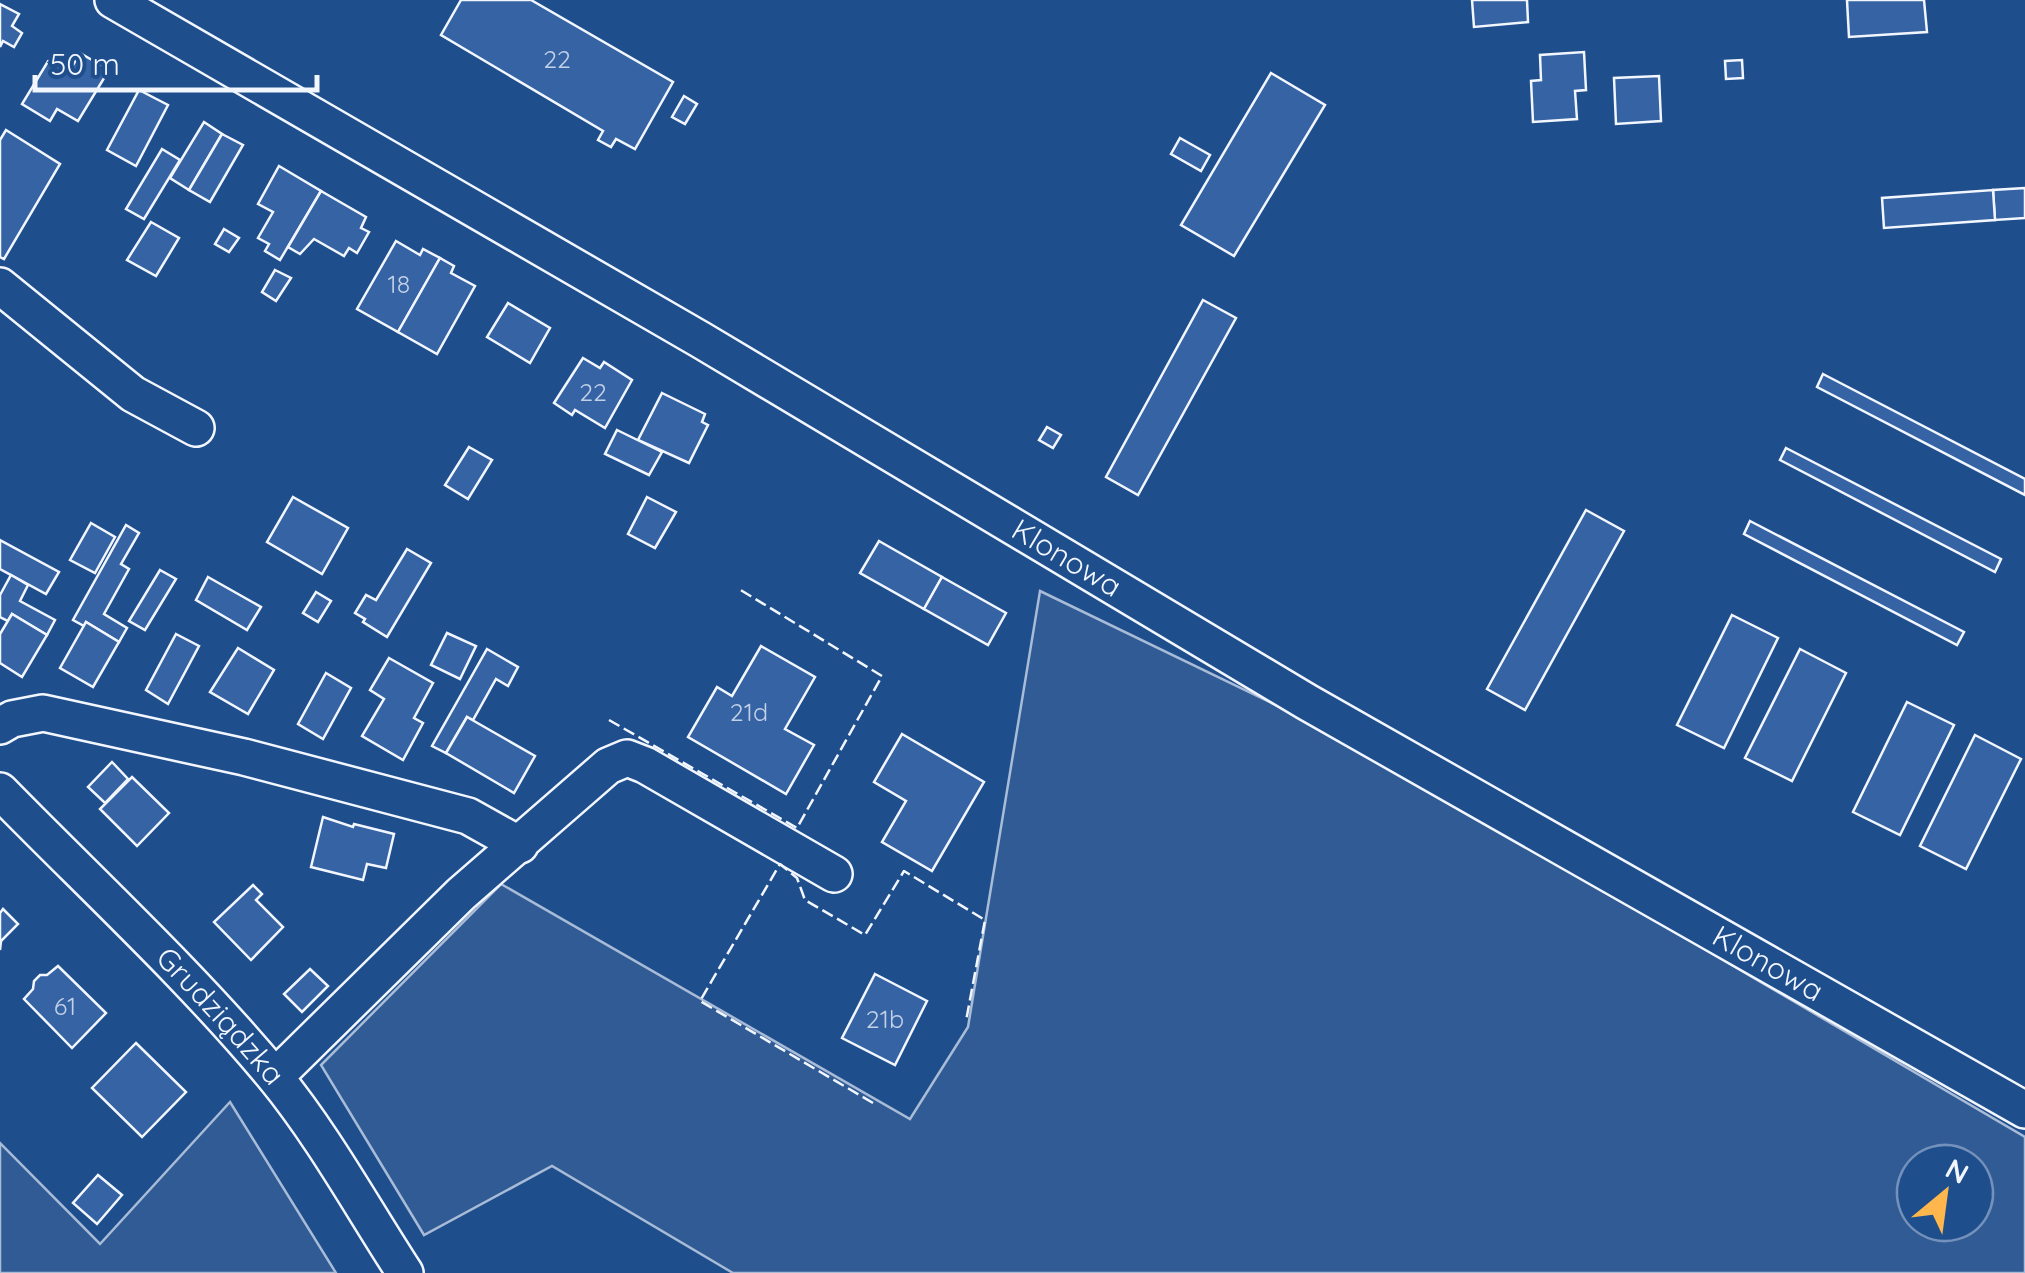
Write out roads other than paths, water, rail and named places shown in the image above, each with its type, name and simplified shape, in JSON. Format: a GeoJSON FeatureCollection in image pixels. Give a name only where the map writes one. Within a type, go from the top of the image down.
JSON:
{"type":"FeatureCollection","features":[{"type":"Feature","properties":{"kind":"street","name":"Klonowa"},"geometry":{"type":"LineString","coordinates":[[113,0],[652,311],[1307,702],[2025,1110]]}},
{"type":"Feature","properties":{"kind":"street"},"geometry":{"type":"LineString","coordinates":[[0,286],[134,394],[196,428]]}},
{"type":"Feature","properties":{"kind":"street"},"geometry":{"type":"LineString","coordinates":[[0,726],[12,718],[43,713],[244,756],[468,816],[520,845]]}},
{"type":"Feature","properties":{"kind":"street"},"geometry":{"type":"LineString","coordinates":[[275,1077],[462,894],[608,766],[627,758],[834,874]]}},
{"type":"Feature","properties":{"kind":"street","name":"Grudziądzka"},"geometry":{"type":"LineString","coordinates":[[0,791],[197,991],[275,1077],[404,1273]]}}]}
